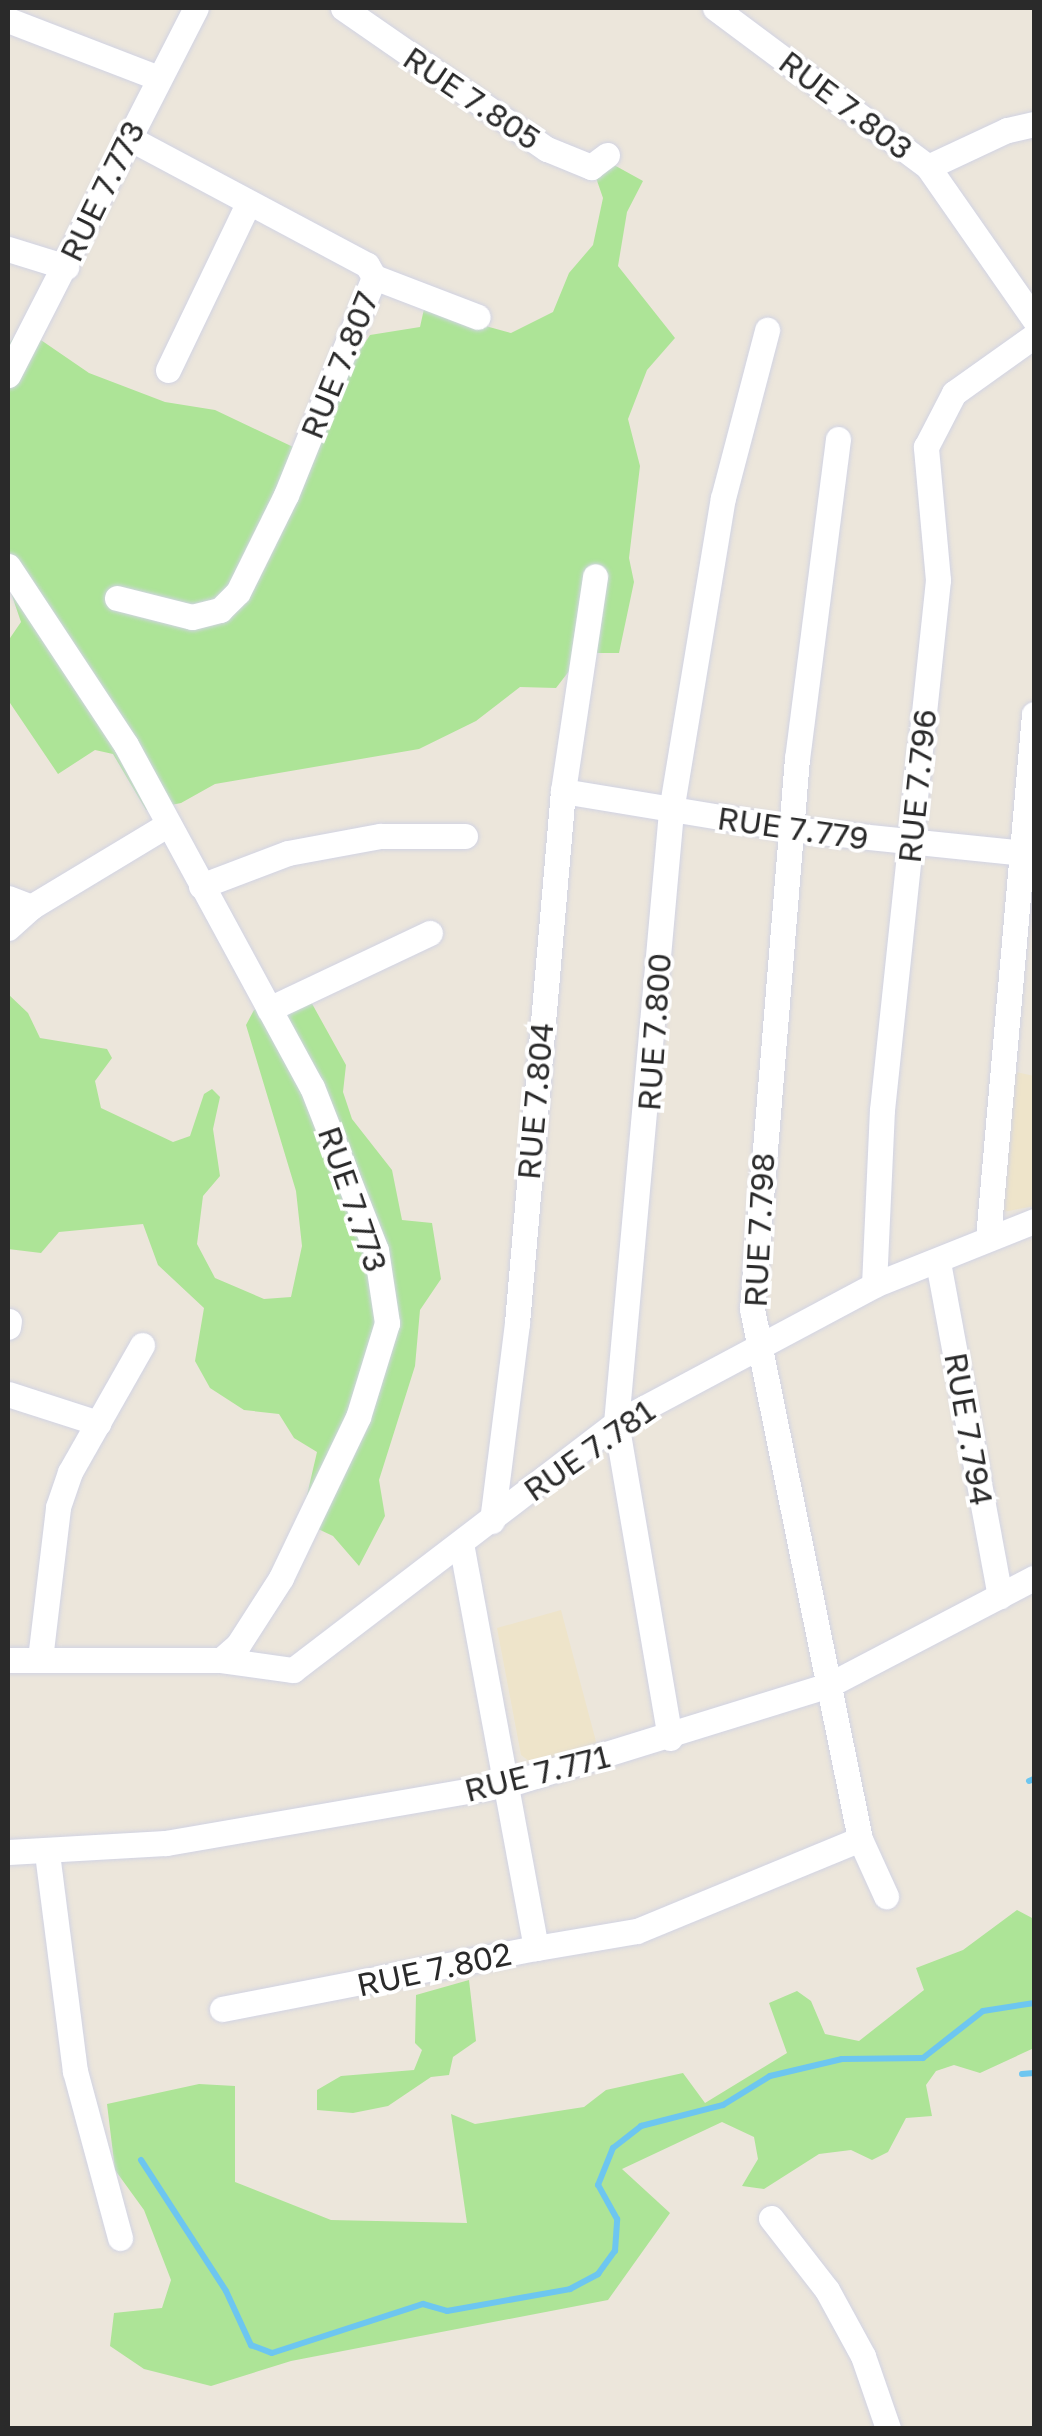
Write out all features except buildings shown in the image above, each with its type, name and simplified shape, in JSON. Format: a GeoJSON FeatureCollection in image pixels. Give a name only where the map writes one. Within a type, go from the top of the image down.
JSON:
{"type":"FeatureCollection","features":[{"type":"Feature","properties":{"kind":"street","name":"RUE 7.773"},"geometry":{"type":"LineString","coordinates":[[8,375],[66,266],[127,136],[196,8]]}},
{"type":"Feature","properties":{"kind":"street","name":"RUE 7.805"},"geometry":{"type":"LineString","coordinates":[[343,8],[547,148],[591,166],[607,155]]}},
{"type":"Feature","properties":{"kind":"street","name":"RUE 7.803"},"geometry":{"type":"LineString","coordinates":[[716,8],[928,167],[1034,319]]}},
{"type":"Feature","properties":{"kind":"street"},"geometry":{"type":"LineString","coordinates":[[8,20],[158,78]]}},
{"type":"Feature","properties":{"kind":"street"},"geometry":{"type":"LineString","coordinates":[[928,167],[1007,130],[1034,124]]}},
{"type":"Feature","properties":{"kind":"street","name":"RUE 7.807"},"geometry":{"type":"LineString","coordinates":[[117,598],[192,617],[220,610],[238,592],[286,495],[374,277],[367,265],[127,136]]}},
{"type":"Feature","properties":{"kind":"street"},"geometry":{"type":"LineString","coordinates":[[168,370],[248,204]]}},
{"type":"Feature","properties":{"kind":"street"},"geometry":{"type":"LineString","coordinates":[[8,249],[66,266]]}},
{"type":"Feature","properties":{"kind":"street"},"geometry":{"type":"LineString","coordinates":[[374,277],[478,316]]}},
{"type":"Feature","properties":{"kind":"street","name":"RUE 7.800"},"geometry":{"type":"LineString","coordinates":[[670,1738],[616,1422],[672,811],[722,498],[766,330]]}},
{"type":"Feature","properties":{"kind":"street","name":"RUE 7.796"},"geometry":{"type":"LineString","coordinates":[[874,1285],[882,1110],[938,580],[926,447],[954,393],[1034,336]]}},
{"type":"Feature","properties":{"kind":"street","name":"RUE 7.798"},"geometry":{"type":"LineString","coordinates":[[838,439],[792,829],[754,1251],[757,1348],[860,1838],[886,1896]]}},
{"type":"Feature","properties":{"kind":"street","name":"RUE 7.773"},"geometry":{"type":"LineString","coordinates":[[8,566],[126,745],[312,1087],[360,1200],[376,1250],[387,1323],[358,1417],[280,1578],[250,1630],[221,1660]]}},
{"type":"Feature","properties":{"kind":"street","name":"RUE 7.804"},"geometry":{"type":"LineString","coordinates":[[492,1520],[517,1322],[563,792],[595,576]]}},
{"type":"Feature","properties":{"kind":"street"},"geometry":{"type":"LineString","coordinates":[[988,1238],[1028,853],[1034,714]]}},
{"type":"Feature","properties":{"kind":"street"},"geometry":{"type":"LineString","coordinates":[[563,792],[672,811]]}},
{"type":"Feature","properties":{"kind":"street","name":"RUE 7.779"},"geometry":{"type":"LineString","coordinates":[[672,811],[912,844],[1028,853]]}},
{"type":"Feature","properties":{"kind":"street"},"geometry":{"type":"LineString","coordinates":[[8,928],[19,902],[167,825]]}},
{"type":"Feature","properties":{"kind":"street"},"geometry":{"type":"LineString","coordinates":[[201,886],[229,870],[306,850],[380,836],[465,836]]}},
{"type":"Feature","properties":{"kind":"street"},"geometry":{"type":"LineString","coordinates":[[268,1008],[430,933]]}},
{"type":"Feature","properties":{"kind":"street","name":"RUE 7.781"},"geometry":{"type":"LineString","coordinates":[[221,1660],[293,1670],[616,1422],[874,1285],[1034,1221]]}},
{"type":"Feature","properties":{"kind":"street","name":"RUE 7.794"},"geometry":{"type":"LineString","coordinates":[[938,1262],[1000,1596]]}},
{"type":"Feature","properties":{"kind":"street"},"geometry":{"type":"LineString","coordinates":[[40,1659],[58,1508],[142,1344]]}},
{"type":"Feature","properties":{"kind":"street"},"geometry":{"type":"LineString","coordinates":[[8,1394],[98,1424]]}},
{"type":"Feature","properties":{"kind":"street","name":"RUE 7.802"},"geometry":{"type":"LineString","coordinates":[[222,2009],[536,1948],[509,1784],[461,1544]]}},
{"type":"Feature","properties":{"kind":"street","name":"RUE 7.771"},"geometry":{"type":"LineString","coordinates":[[8,1852],[46,1853],[166,1843],[509,1784],[670,1738],[829,1686],[1034,1578]]}},
{"type":"Feature","properties":{"kind":"street"},"geometry":{"type":"LineString","coordinates":[[8,1660],[221,1660]]}},
{"type":"Feature","properties":{"kind":"street"},"geometry":{"type":"LineString","coordinates":[[536,1948],[637,1931],[860,1838]]}},
{"type":"Feature","properties":{"kind":"street"},"geometry":{"type":"LineString","coordinates":[[46,1853],[75,2071],[120,2238]]}},
{"type":"Feature","properties":{"kind":"street"},"geometry":{"type":"LineString","coordinates":[[771,2218],[828,2290],[863,2356],[888,2428]]}},
{"type":"Feature","properties":{"kind":"shaded area"},"geometry":{"type":"Polygon","coordinates":[[[1012,1071],[1034,1076],[1034,1206],[1003,1212],[1012,1071]]]}},
{"type":"Feature","properties":{"kind":"shaded area"},"geometry":{"type":"Polygon","coordinates":[[[561,1610],[598,1749],[536,1766],[521,1755],[497,1628],[561,1610]]]}},
{"type":"Feature","properties":{"kind":"green space"},"geometry":{"type":"Polygon","coordinates":[[[605,160],[643,181],[627,212],[618,266],[675,338],[647,370],[628,419],[640,466],[629,558],[634,582],[619,653],[583,653],[556,688],[520,687],[476,721],[419,749],[215,784],[181,803],[146,810],[113,754],[95,750],[58,774],[8,700],[8,641],[21,622],[8,584],[8,345],[17,333],[35,336],[89,373],[165,402],[215,410],[308,454],[334,390],[370,335],[420,327],[424,309],[511,333],[553,312],[569,273],[593,245],[603,198],[594,172],[605,160]]]}},
{"type":"Feature","properties":{"kind":"green space"},"geometry":{"type":"Polygon","coordinates":[[[305,991],[346,1065],[343,1092],[352,1119],[392,1170],[402,1220],[432,1223],[441,1279],[420,1310],[415,1366],[379,1480],[385,1516],[359,1566],[333,1536],[301,1521],[317,1452],[294,1438],[279,1414],[244,1410],[210,1388],[195,1361],[204,1308],[158,1265],[143,1224],[59,1232],[41,1253],[8,1249],[8,994],[28,1013],[40,1038],[107,1049],[112,1058],[95,1081],[101,1108],[173,1142],[190,1136],[204,1094],[212,1089],[220,1097],[213,1129],[220,1176],[203,1196],[197,1244],[215,1278],[264,1299],[291,1297],[302,1246],[296,1191],[246,1025],[254,1010],[305,991]]]}},
{"type":"Feature","properties":{"kind":"green space"},"geometry":{"type":"Polygon","coordinates":[[[1017,1910],[1034,1919],[1034,2048],[980,2073],[954,2065],[936,2071],[926,2085],[932,2116],[906,2118],[888,2152],[872,2160],[851,2150],[819,2154],[764,2189],[742,2186],[758,2159],[754,2137],[722,2122],[622,2169],[670,2213],[608,2300],[291,2361],[211,2386],[144,2369],[110,2346],[114,2313],[162,2308],[171,2280],[144,2210],[115,2170],[107,2104],[199,2084],[235,2086],[235,2182],[331,2220],[467,2223],[451,2114],[475,2124],[584,2107],[606,2090],[683,2073],[705,2103],[787,2053],[769,2003],[797,1991],[811,2001],[825,2034],[859,2041],[924,1990],[916,1968],[963,1950],[1017,1910]]]}},
{"type":"Feature","properties":{"kind":"green space"},"geometry":{"type":"Polygon","coordinates":[[[469,1980],[476,2041],[453,2057],[449,2075],[431,2077],[388,2106],[353,2113],[317,2110],[317,2090],[341,2076],[414,2070],[422,2050],[415,2043],[416,1995],[469,1980]]]}},
{"type":"Feature","properties":{"kind":"waterway"},"geometry":{"type":"LineString","coordinates":[[1029,1781],[1034,1779]]}},
{"type":"Feature","properties":{"kind":"waterway"},"geometry":{"type":"LineString","coordinates":[[141,2160],[226,2291],[251,2345],[272,2353],[423,2304],[447,2311],[570,2289],[598,2274],[615,2251],[617,2219],[598,2185],[613,2148],[641,2126],[723,2105],[770,2076],[842,2059],[923,2058],[983,2011],[1034,2003]]}},
{"type":"Feature","properties":{"kind":"waterway"},"geometry":{"type":"LineString","coordinates":[[1022,2074],[1034,2073]]}}]}
